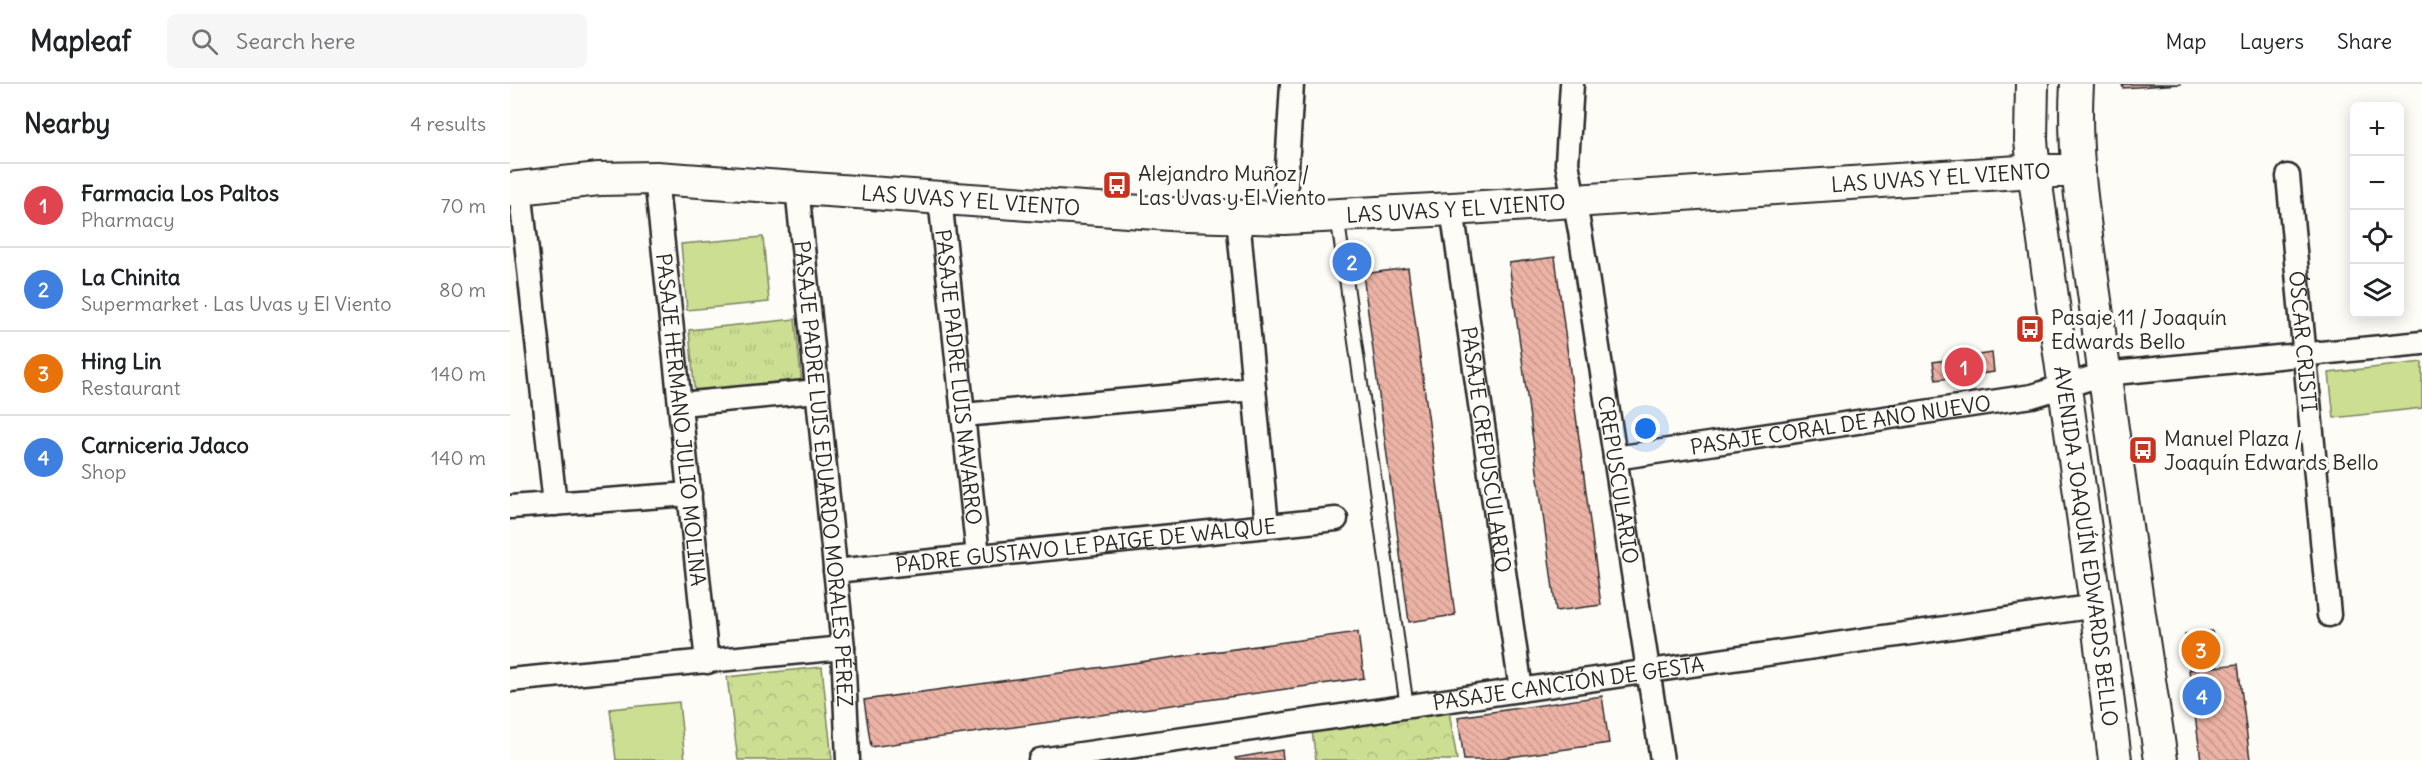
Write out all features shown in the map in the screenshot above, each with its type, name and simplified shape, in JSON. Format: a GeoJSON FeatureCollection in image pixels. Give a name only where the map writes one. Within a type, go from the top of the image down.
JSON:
{"type":"FeatureCollection","features":[{"type":"Feature","properties":{"kind":"street"},"geometry":{"type":"LineString","coordinates":[[1284,218],[1292,84]]}},
{"type":"Feature","properties":{"kind":"street","name":"CREPUSCULARIO"},"geometry":{"type":"LineString","coordinates":[[1572,84],[1567,163],[1569,182],[1575,201],[1662,760]]}},
{"type":"Feature","properties":{"kind":"street","name":"AVENIDA JOAQUÍN EDWARDS BELLO"},"geometry":{"type":"LineString","coordinates":[[2032,84],[2031,140],[2034,171],[2096,606],[2115,760]]}},
{"type":"Feature","properties":{"kind":"street","name":"AVENIDA JOAQUÍN EDWARDS BELLO"},"geometry":{"type":"LineString","coordinates":[[2076,84],[2079,171],[2104,374],[2161,760]]}},
{"type":"Feature","properties":{"kind":"street","name":"LAS UVAS Y EL VIENTO"},"geometry":{"type":"LineString","coordinates":[[515,188],[598,179],[656,178],[1238,218],[1284,218],[2034,171],[2079,171]]}},
{"type":"Feature","properties":{"kind":"street","name":"ÓSCAR CRISTI"},"geometry":{"type":"LineString","coordinates":[[2288,176],[2329,615]]}},
{"type":"Feature","properties":{"kind":"street","name":"PASAJE HERMANO JULIO MOLINA"},"geometry":{"type":"LineString","coordinates":[[656,178],[707,662]]}},
{"type":"Feature","properties":{"kind":"street","name":"PASAJE PADRE LUIS EDUARDO MORALES PÉREZ"},"geometry":{"type":"LineString","coordinates":[[797,187],[843,648],[848,760]]}},
{"type":"Feature","properties":{"kind":"street"},"geometry":{"type":"LineString","coordinates":[[515,188],[555,504]]}},
{"type":"Feature","properties":{"kind":"street","name":"PASAJE PADRE LUIS NAVARRO"},"geometry":{"type":"LineString","coordinates":[[939,198],[978,556]]}},
{"type":"Feature","properties":{"kind":"street","name":"PASAJE CREPUSCULARIO"},"geometry":{"type":"LineString","coordinates":[[1452,209],[1521,690]]}},
{"type":"Feature","properties":{"kind":"street"},"geometry":{"type":"LineString","coordinates":[[1238,218],[1268,526]]}},
{"type":"Feature","properties":{"kind":"street","name":"PASAJE CORAL DE AÑO NUEVO"},"geometry":{"type":"LineString","coordinates":[[1615,458],[2032,396],[2104,374],[2422,343]]}},
{"type":"Feature","properties":{"kind":"street"},"geometry":{"type":"LineString","coordinates":[[963,415],[1254,389]]}},
{"type":"Feature","properties":{"kind":"street"},"geometry":{"type":"LineString","coordinates":[[681,404],[817,391]]}},
{"type":"Feature","properties":{"kind":"street"},"geometry":{"type":"LineString","coordinates":[[510,507],[690,494]]}},
{"type":"Feature","properties":{"kind":"street","name":"PADRE GUSTAVO LE PAIGE DE WALQUE"},"geometry":{"type":"LineString","coordinates":[[835,571],[1336,519]]}},
{"type":"Feature","properties":{"kind":"street","name":"PASAJE CANCIÓN DE GESTA"},"geometry":{"type":"LineString","coordinates":[[1042,760],[2096,606]]}},
{"type":"Feature","properties":{"kind":"street"},"geometry":{"type":"LineString","coordinates":[[510,680],[843,648]]}},
{"type":"Feature","properties":{"kind":"lane"},"geometry":{"type":"LineString","coordinates":[[1337,215],[1407,707]]}},
{"type":"Feature","properties":{"kind":"green space"},"geometry":{"type":"Polygon","coordinates":[[[763,237],[769,302],[687,310],[681,244],[763,237]]]}},
{"type":"Feature","properties":{"kind":"green space"},"geometry":{"type":"Polygon","coordinates":[[[795,319],[802,385],[695,396],[689,330],[795,319]]]}},
{"type":"Feature","properties":{"kind":"green space"},"geometry":{"type":"Polygon","coordinates":[[[2422,362],[2422,408],[2334,418],[2329,373],[2422,362]]]}},
{"type":"Feature","properties":{"kind":"green space"},"geometry":{"type":"Polygon","coordinates":[[[822,667],[832,760],[738,760],[727,677],[822,667]]]}},
{"type":"Feature","properties":{"kind":"green space"},"geometry":{"type":"Polygon","coordinates":[[[679,702],[685,760],[616,760],[610,709],[679,702]]]}},
{"type":"Feature","properties":{"kind":"green space"},"geometry":{"type":"Polygon","coordinates":[[[1449,711],[1457,760],[1316,760],[1312,731],[1449,711]]]}},
{"type":"Feature","properties":{"kind":"building"},"geometry":{"type":"Polygon","coordinates":[[[2122,84],[2181,84],[2123,88],[2122,84]]]}},
{"type":"Feature","properties":{"kind":"building"},"geometry":{"type":"Polygon","coordinates":[[[1555,257],[1601,605],[1556,611],[1509,263],[1555,257]]]}},
{"type":"Feature","properties":{"kind":"building"},"geometry":{"type":"Polygon","coordinates":[[[1408,268],[1455,615],[1409,622],[1363,274],[1408,268]]]}},
{"type":"Feature","properties":{"kind":"building"},"geometry":{"type":"Polygon","coordinates":[[[1992,353],[1994,372],[1936,380],[1933,362],[1992,353]]]}},
{"type":"Feature","properties":{"kind":"building"},"geometry":{"type":"Polygon","coordinates":[[[2212,631],[2217,666],[2189,670],[2185,634],[2212,631]]]}},
{"type":"Feature","properties":{"kind":"building"},"geometry":{"type":"Polygon","coordinates":[[[1358,632],[1364,678],[871,747],[864,700],[1358,632]]]}},
{"type":"Feature","properties":{"kind":"building"},"geometry":{"type":"Polygon","coordinates":[[[2238,664],[2250,760],[2201,760],[2189,670],[2238,664]]]}},
{"type":"Feature","properties":{"kind":"building"},"geometry":{"type":"Polygon","coordinates":[[[1602,696],[1609,743],[1488,760],[1464,760],[1458,717],[1602,696]]]}},
{"type":"Feature","properties":{"kind":"building"},"geometry":{"type":"Polygon","coordinates":[[[1282,750],[1283,760],[1236,760],[1235,758],[1282,750]]]}},
{"type":"Feature","properties":{"kind":"place","name":"Alejandro Muñoz / Las Uvas y El Viento"},"geometry":{"type":"Point","coordinates":[1117,185]}},
{"type":"Feature","properties":{"kind":"place","name":"La Chinita"},"geometry":{"type":"Point","coordinates":[1352,262]}},
{"type":"Feature","properties":{"kind":"place","name":"Pasaje 11 / Joaquín Edwards Bello"},"geometry":{"type":"Point","coordinates":[2030,329]}},
{"type":"Feature","properties":{"kind":"place","name":"Farmacia Los Paltos"},"geometry":{"type":"Point","coordinates":[1964,367]}},
{"type":"Feature","properties":{"kind":"place","name":"Manuel Plaza / Joaquín Edwards Bello"},"geometry":{"type":"Point","coordinates":[2143,450]}},
{"type":"Feature","properties":{"kind":"place","name":"Hing Lin"},"geometry":{"type":"Point","coordinates":[2201,650]}},
{"type":"Feature","properties":{"kind":"place","name":"Carniceria Jdaco"},"geometry":{"type":"Point","coordinates":[2202,696]}}]}
